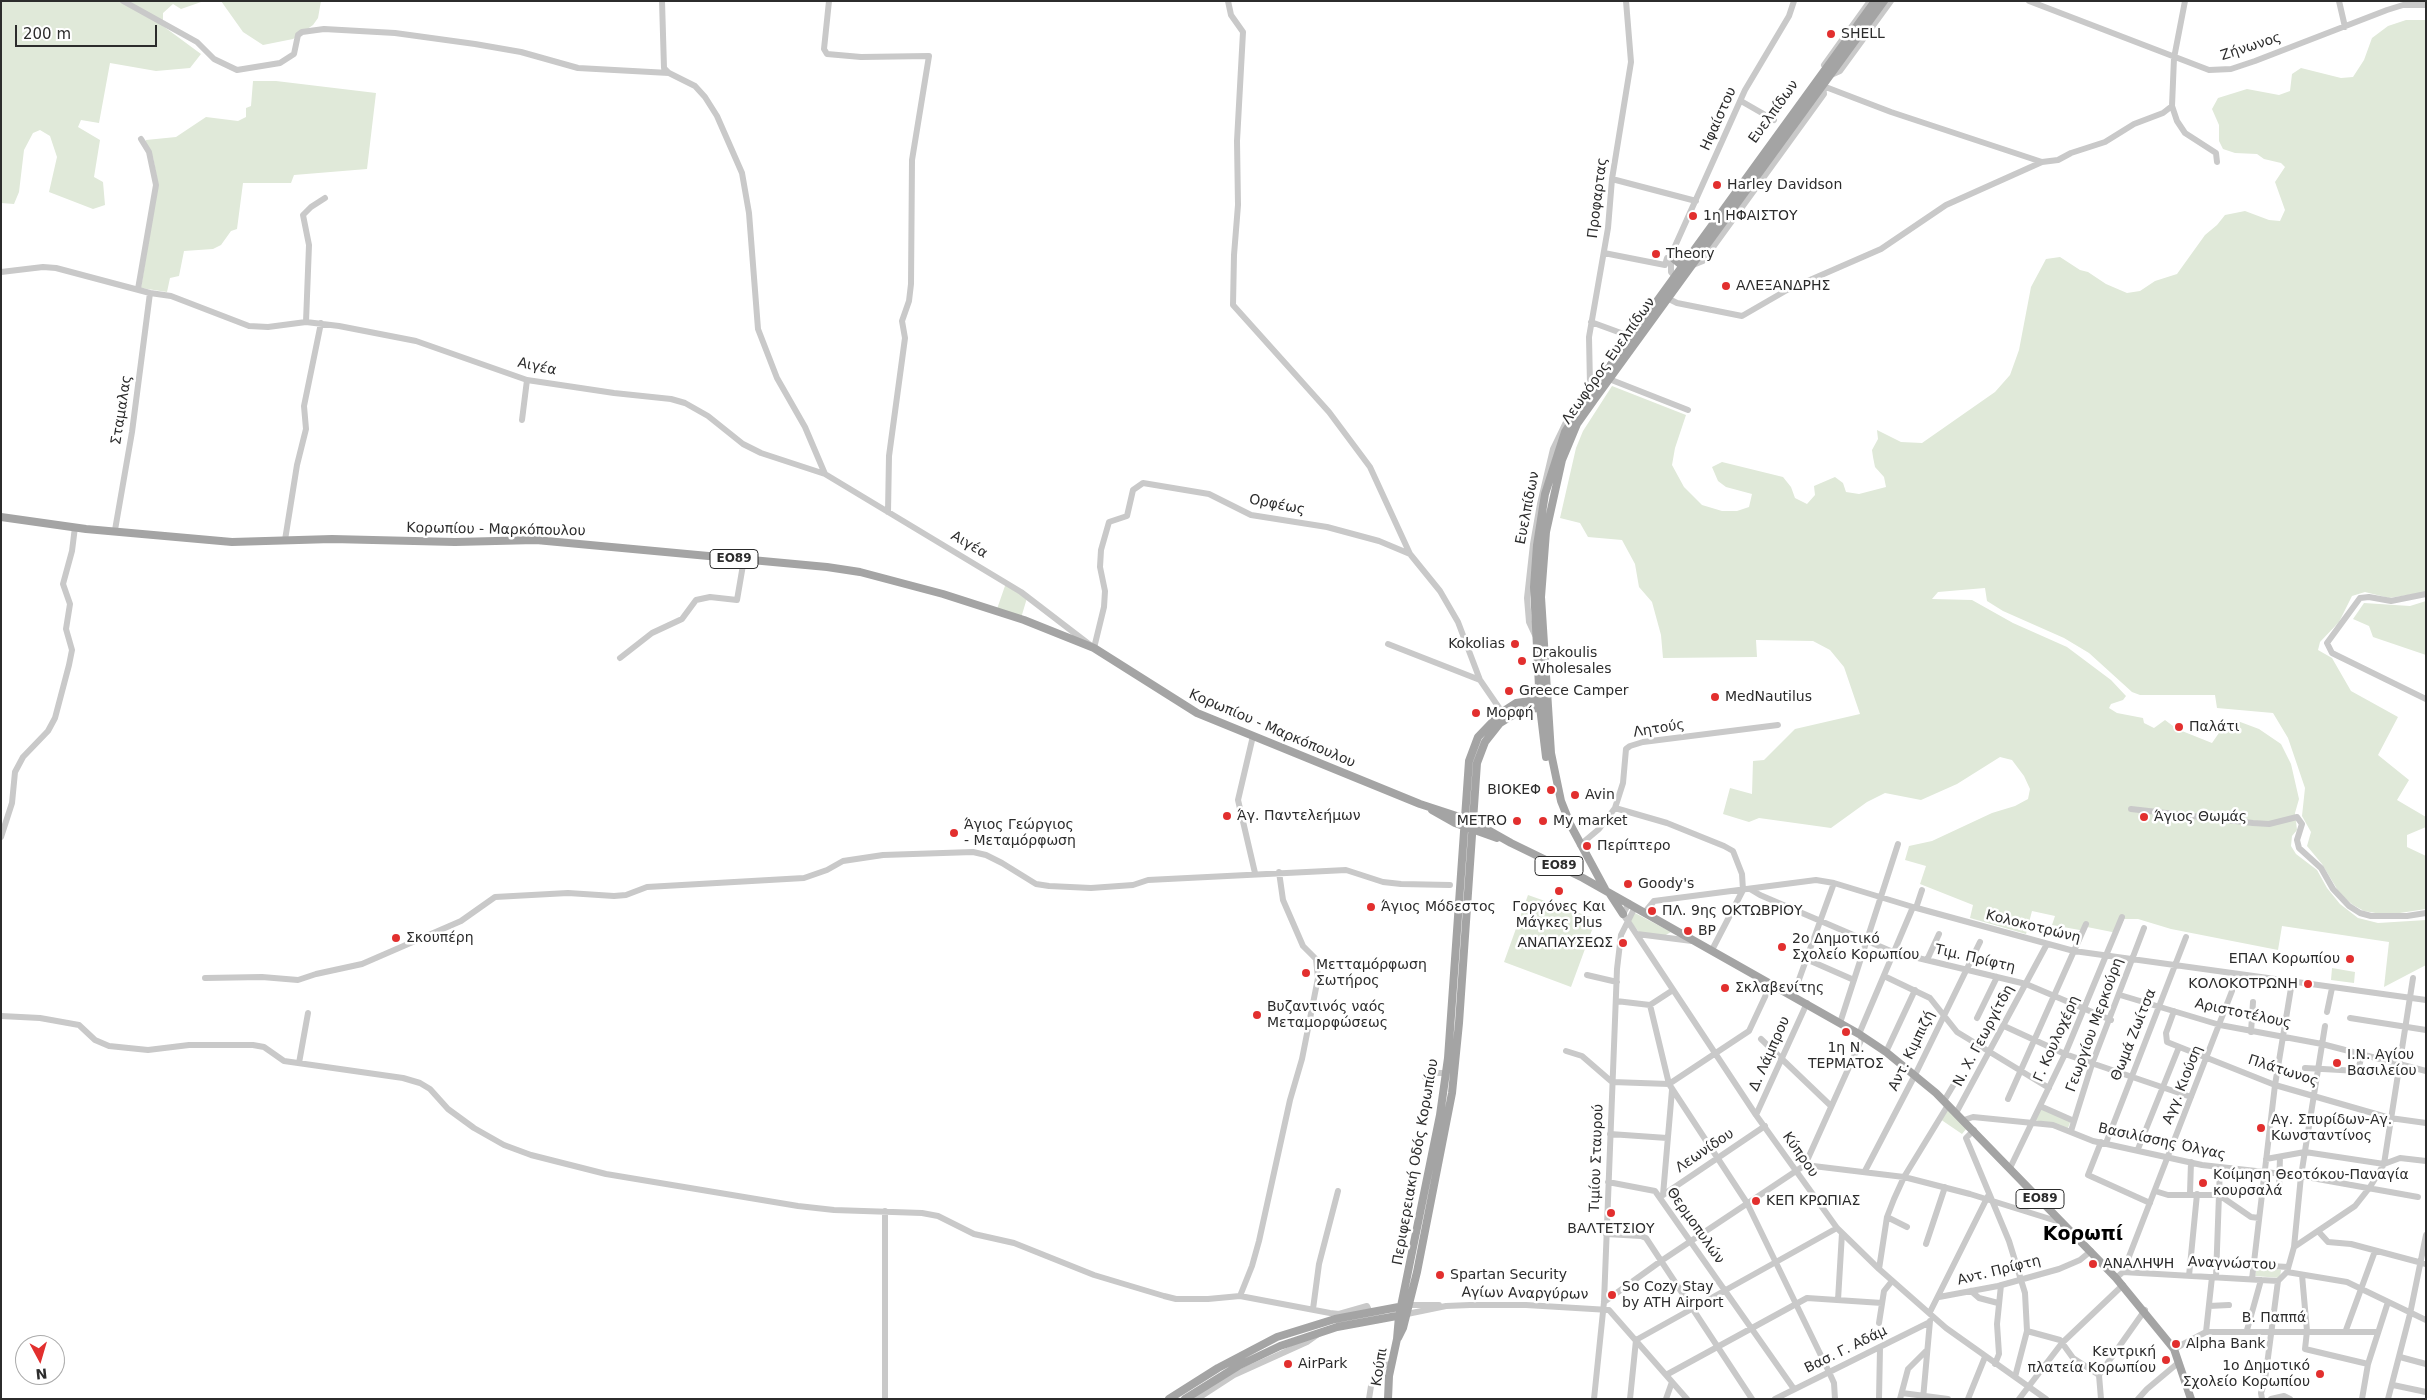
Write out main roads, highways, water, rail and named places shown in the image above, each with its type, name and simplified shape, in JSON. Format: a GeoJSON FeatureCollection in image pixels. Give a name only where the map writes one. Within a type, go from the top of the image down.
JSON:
{"type":"FeatureCollection","features":[{"type":"Feature","properties":{"kind":"main road","name":"Λεωφόρος Ευελπίδων"},"geometry":{"type":"LineString","coordinates":[[1625,917],[1607,892],[1580,845],[1552,783],[1542,728],[1544,703],[1539,687],[1535,635],[1534,596],[1542,504],[1569,421],[1586,394],[1690,264],[1823,86],[1860,29],[1875,1]]}},
{"type":"Feature","properties":{"kind":"main road","name":"Λεωφόρος Ευελπίδων"},"geometry":{"type":"LineString","coordinates":[[1690,264],[1703,240],[1809,90],[1884,1]]}},
{"type":"Feature","properties":{"kind":"main road"},"geometry":{"type":"LineString","coordinates":[[1673,255],[1680,264],[1690,264]]}},
{"type":"Feature","properties":{"kind":"main road","name":"Λεωφόρος Ευελπίδων"},"geometry":{"type":"LineString","coordinates":[[1561,801],[1552,762],[1544,703],[1541,597],[1544,545],[1552,496],[1571,436],[1609,379],[1669,299],[1678,279]]}},
{"type":"Feature","properties":{"kind":"main road","name":"Κορωπίου - Μαρκόπουλου"},"geometry":{"type":"LineString","coordinates":[[1,517],[75,527],[232,542],[332,539],[572,542],[692,556],[827,567],[893,580],[989,608],[1094,648],[1178,702],[1253,736],[1511,843],[1607,892]]}},
{"type":"Feature","properties":{"kind":"main road"},"geometry":{"type":"LineString","coordinates":[[1525,701],[1539,687]]}},
{"type":"Feature","properties":{"kind":"main road","name":"Περιφερειακή Οδός Κορωπίου"},"geometry":{"type":"LineString","coordinates":[[1403,1315],[1409,1305],[1448,1117],[1454,1076],[1471,753],[1483,730],[1502,712],[1516,703],[1525,701],[1544,703]]}},
{"type":"Feature","properties":{"kind":"main road"},"geometry":{"type":"LineString","coordinates":[[1519,710],[1544,703]]}},
{"type":"Feature","properties":{"kind":"main road"},"geometry":{"type":"LineString","coordinates":[[1519,710],[1535,716],[1542,728]]}},
{"type":"Feature","properties":{"kind":"main road","name":"Περιφερειακή Οδός Κορωπίου"},"geometry":{"type":"LineString","coordinates":[[1403,1315],[1400,1306],[1439,1122],[1446,1073],[1468,824],[1477,763],[1482,748],[1494,729],[1519,710]]}},
{"type":"Feature","properties":{"kind":"main road","name":"ΕΟ89"},"geometry":{"type":"LineString","coordinates":[[1607,892],[1861,1035],[1915,1075],[1974,1130],[2145,1310],[2174,1349],[2191,1399]]}},
{"type":"Feature","properties":{"kind":"main road"},"geometry":{"type":"LineString","coordinates":[[1390,1308],[1403,1290]]}},
{"type":"Feature","properties":{"kind":"main road","name":"Αγίων Αναργύρων"},"geometry":{"type":"LineString","coordinates":[[1169,1399],[1225,1363],[1276,1337],[1320,1323],[1409,1305]]}},
{"type":"Feature","properties":{"kind":"main road"},"geometry":{"type":"LineString","coordinates":[[1185,1399],[1266,1352],[1322,1331],[1403,1315]]}},
{"type":"Feature","properties":{"kind":"main road","name":"Κούπι"},"geometry":{"type":"LineString","coordinates":[[1388,1399],[1391,1364],[1397,1339],[1403,1328],[1403,1315]]}},
{"type":"Feature","properties":{"kind":"place","name":"SHELL"},"geometry":{"type":"Point","coordinates":[1831,34]}},
{"type":"Feature","properties":{"kind":"place","name":"Harley Davidson"},"geometry":{"type":"Point","coordinates":[1717,185]}},
{"type":"Feature","properties":{"kind":"place","name":"1η ΗΦΑΙΣΤΟΥ"},"geometry":{"type":"Point","coordinates":[1693,216]}},
{"type":"Feature","properties":{"kind":"place","name":"Theory"},"geometry":{"type":"Point","coordinates":[1656,254]}},
{"type":"Feature","properties":{"kind":"place","name":"ΑΛΕΞΑΝΔΡΗΣ"},"geometry":{"type":"Point","coordinates":[1726,286]}},
{"type":"Feature","properties":{"kind":"place","name":"Kokolias"},"geometry":{"type":"Point","coordinates":[1515,644]}},
{"type":"Feature","properties":{"kind":"place","name":"Drakoulis Wholesales"},"geometry":{"type":"Point","coordinates":[1522,661]}},
{"type":"Feature","properties":{"kind":"place","name":"Greece Camper"},"geometry":{"type":"Point","coordinates":[1509,691]}},
{"type":"Feature","properties":{"kind":"place","name":"MedNautilus"},"geometry":{"type":"Point","coordinates":[1715,697]}},
{"type":"Feature","properties":{"kind":"place","name":"Μορφή"},"geometry":{"type":"Point","coordinates":[1476,713]}},
{"type":"Feature","properties":{"kind":"place","name":"Παλάτι"},"geometry":{"type":"Point","coordinates":[2179,727]}},
{"type":"Feature","properties":{"kind":"place","name":"ΒΙΟΚΕΦ"},"geometry":{"type":"Point","coordinates":[1551,790]}},
{"type":"Feature","properties":{"kind":"place","name":"Avin"},"geometry":{"type":"Point","coordinates":[1575,795]}},
{"type":"Feature","properties":{"kind":"place","name":"Άγ. Παντελεήμων"},"geometry":{"type":"Point","coordinates":[1227,816]}},
{"type":"Feature","properties":{"kind":"place","name":"Άγιος Θωμάς"},"geometry":{"type":"Point","coordinates":[2144,817]}},
{"type":"Feature","properties":{"kind":"place","name":"METRO"},"geometry":{"type":"Point","coordinates":[1517,821]}},
{"type":"Feature","properties":{"kind":"place","name":"My market"},"geometry":{"type":"Point","coordinates":[1543,821]}},
{"type":"Feature","properties":{"kind":"place","name":"Άγιος Γεώργιος - Μεταμόρφωση"},"geometry":{"type":"Point","coordinates":[954,833]}},
{"type":"Feature","properties":{"kind":"place","name":"Περίπτερο"},"geometry":{"type":"Point","coordinates":[1587,846]}},
{"type":"Feature","properties":{"kind":"place","name":"Goody's"},"geometry":{"type":"Point","coordinates":[1628,884]}},
{"type":"Feature","properties":{"kind":"place","name":"Γοργόνες Και Μάγκες Plus"},"geometry":{"type":"Point","coordinates":[1559,891]}},
{"type":"Feature","properties":{"kind":"place","name":"Άγιος Μόδεστος"},"geometry":{"type":"Point","coordinates":[1371,907]}},
{"type":"Feature","properties":{"kind":"place","name":"ΠΛ. 9ης ΟΚΤΩΒΡΙΟΥ"},"geometry":{"type":"Point","coordinates":[1652,911]}},
{"type":"Feature","properties":{"kind":"place","name":"BP"},"geometry":{"type":"Point","coordinates":[1688,931]}},
{"type":"Feature","properties":{"kind":"place","name":"Σκουπέρη"},"geometry":{"type":"Point","coordinates":[396,938]}},
{"type":"Feature","properties":{"kind":"place","name":"ΑΝΑΠΑΥΣΕΩΣ"},"geometry":{"type":"Point","coordinates":[1623,943]}},
{"type":"Feature","properties":{"kind":"place","name":"2ο Δημοτικό Σχολείο Κορωπίου"},"geometry":{"type":"Point","coordinates":[1782,947]}},
{"type":"Feature","properties":{"kind":"place","name":"ΕΠΑΛ Κορωπίου"},"geometry":{"type":"Point","coordinates":[2350,959]}},
{"type":"Feature","properties":{"kind":"place","name":"Μετταμόρφωση Σωτήρος"},"geometry":{"type":"Point","coordinates":[1306,973]}},
{"type":"Feature","properties":{"kind":"place","name":"ΚΟΛΟΚΟΤΡΩΝΗ"},"geometry":{"type":"Point","coordinates":[2308,984]}},
{"type":"Feature","properties":{"kind":"place","name":"Σκλαβενίτης"},"geometry":{"type":"Point","coordinates":[1725,988]}},
{"type":"Feature","properties":{"kind":"place","name":"Βυζαντινός ναός Μεταμορφώσεως"},"geometry":{"type":"Point","coordinates":[1257,1015]}},
{"type":"Feature","properties":{"kind":"place","name":"1η Ν. ΤΕΡΜΑΤΟΣ"},"geometry":{"type":"Point","coordinates":[1846,1032]}},
{"type":"Feature","properties":{"kind":"place","name":"Ι.Ν. Αγίου Βασιλείου"},"geometry":{"type":"Point","coordinates":[2337,1063]}},
{"type":"Feature","properties":{"kind":"place","name":"Αγ. Σπυρίδων-Αγ. Κωνσταντίνος"},"geometry":{"type":"Point","coordinates":[2261,1128]}},
{"type":"Feature","properties":{"kind":"place","name":"Κοίμηση Θεοτόκου-Παναγία κουρσαλά"},"geometry":{"type":"Point","coordinates":[2203,1183]}},
{"type":"Feature","properties":{"kind":"place","name":"ΚΕΠ ΚΡΩΠΙΑΣ"},"geometry":{"type":"Point","coordinates":[1756,1201]}},
{"type":"Feature","properties":{"kind":"place","name":"ΒΑΛΤΕΤΣΙΟΥ"},"geometry":{"type":"Point","coordinates":[1611,1213]}},
{"type":"Feature","properties":{"kind":"place","name":"ΑΝΑΛΗΨΗ"},"geometry":{"type":"Point","coordinates":[2093,1264]}},
{"type":"Feature","properties":{"kind":"place","name":"Spartan Security"},"geometry":{"type":"Point","coordinates":[1440,1275]}},
{"type":"Feature","properties":{"kind":"place","name":"So Cozy Stay by ATH Airport"},"geometry":{"type":"Point","coordinates":[1612,1295]}},
{"type":"Feature","properties":{"kind":"place","name":"Alpha Bank"},"geometry":{"type":"Point","coordinates":[2176,1344]}},
{"type":"Feature","properties":{"kind":"place","name":"Κεντρική πλατεία Κορωπίου"},"geometry":{"type":"Point","coordinates":[2166,1360]}},
{"type":"Feature","properties":{"kind":"place","name":"AirPark"},"geometry":{"type":"Point","coordinates":[1288,1364]}},
{"type":"Feature","properties":{"kind":"place","name":"1ο Δημοτικό Σχολείο Κορωπίου"},"geometry":{"type":"Point","coordinates":[2320,1374]}},
{"type":"Feature","properties":{"kind":"district","name":"Κορωπί"},"geometry":{"type":"Point","coordinates":[2083,1235]}}]}
